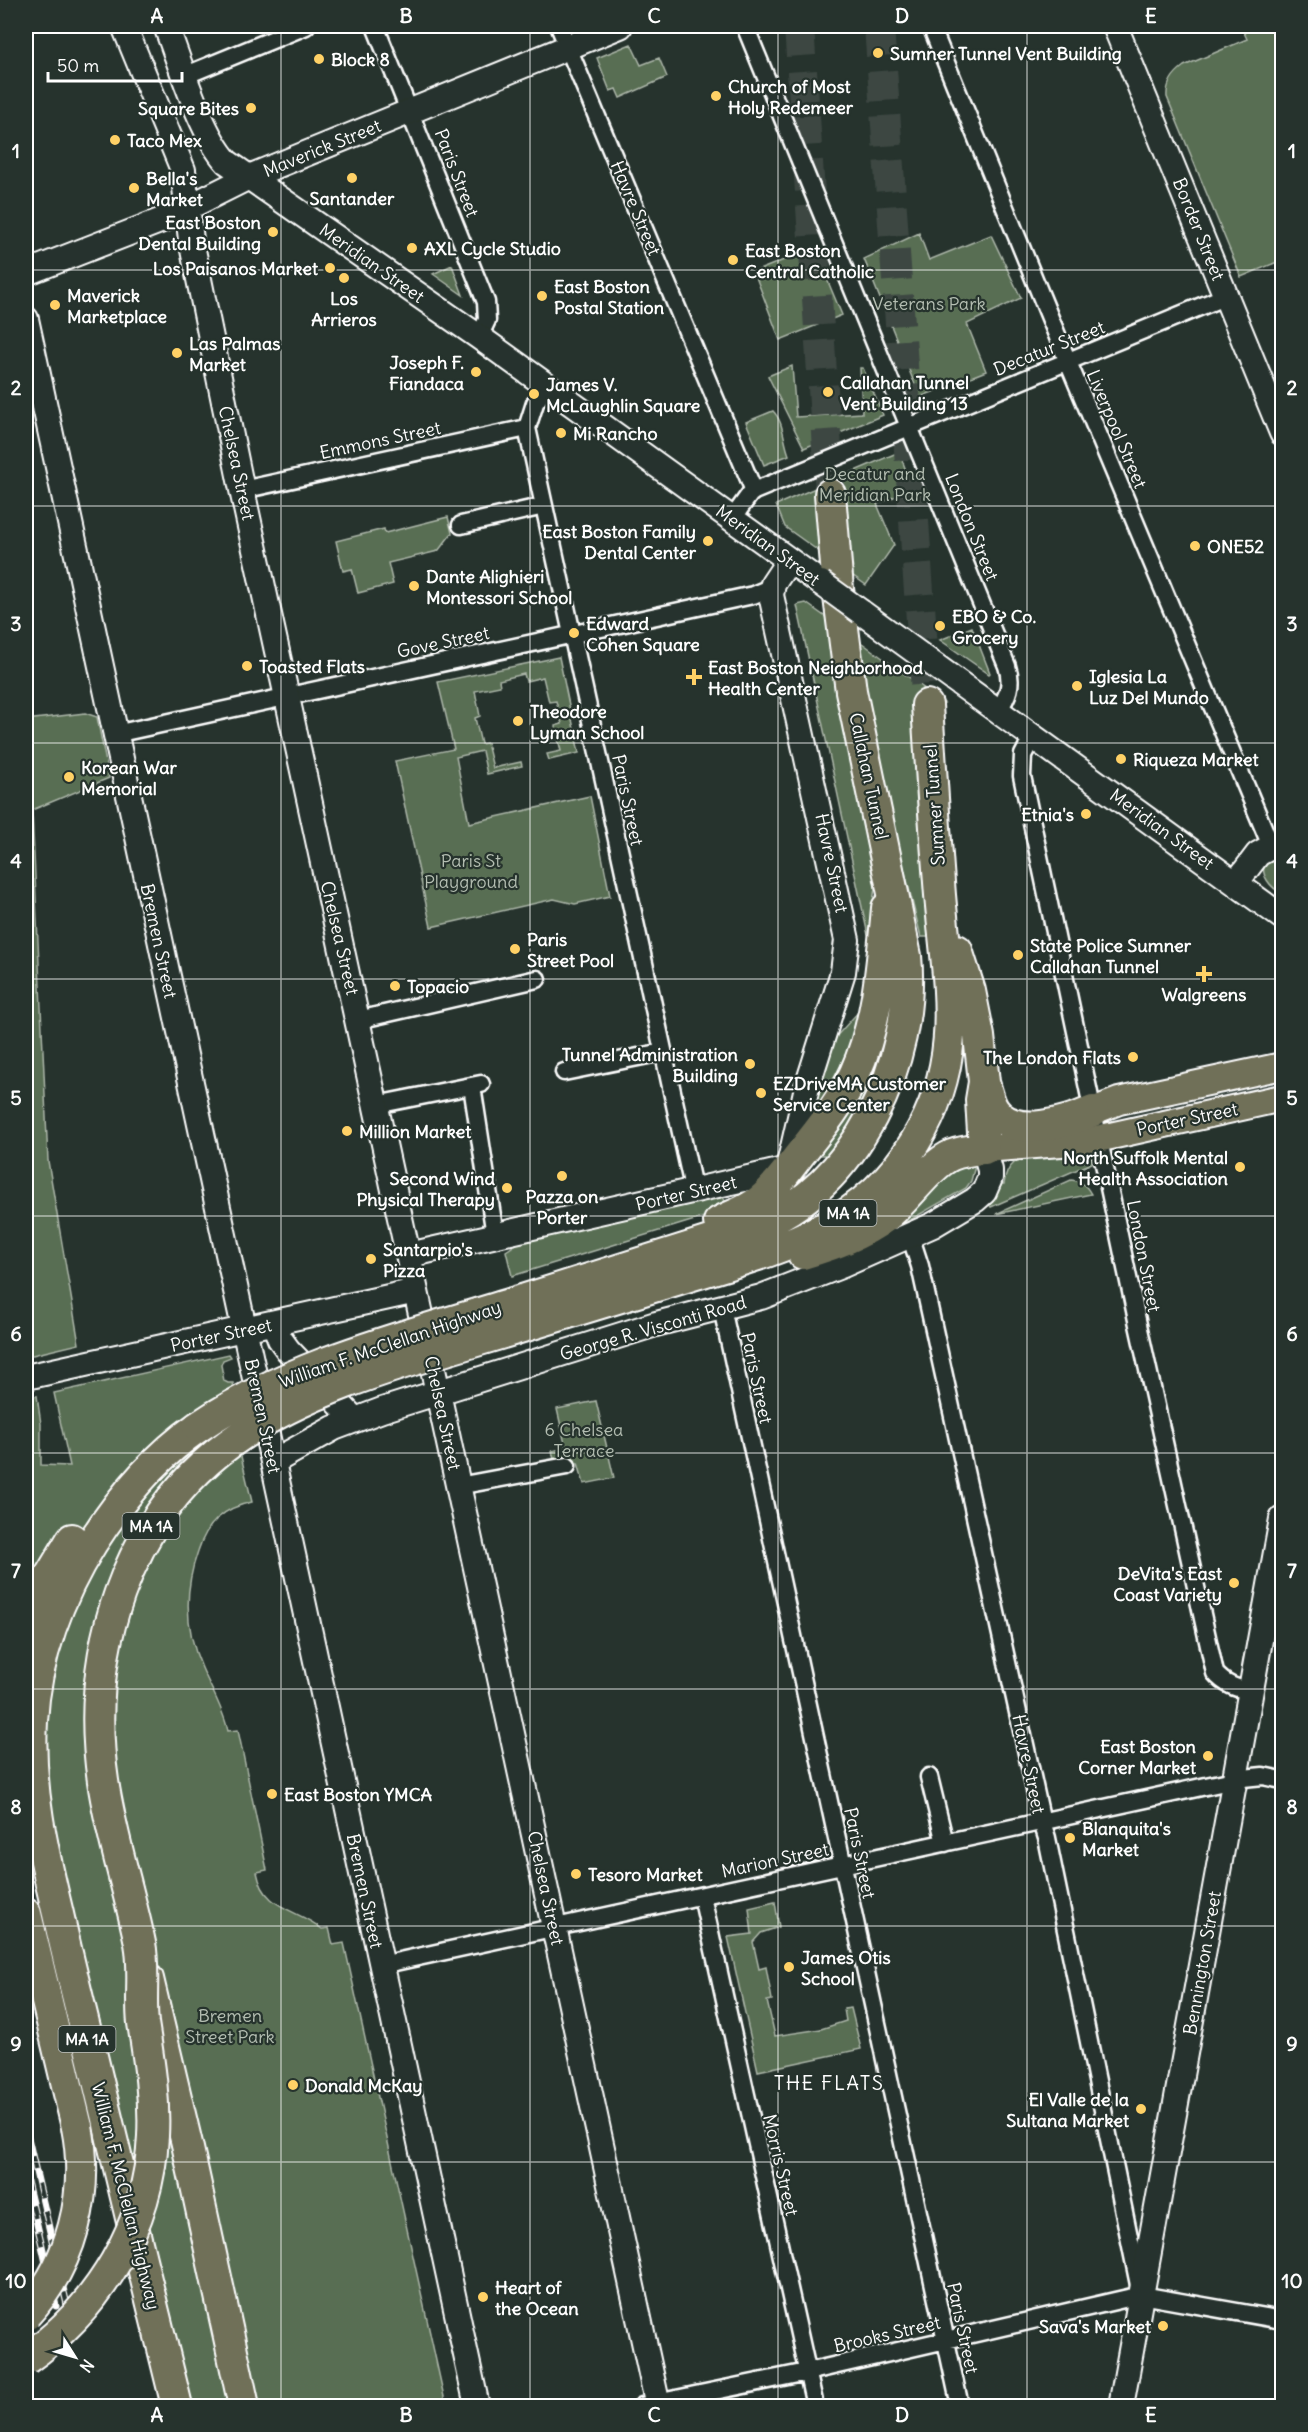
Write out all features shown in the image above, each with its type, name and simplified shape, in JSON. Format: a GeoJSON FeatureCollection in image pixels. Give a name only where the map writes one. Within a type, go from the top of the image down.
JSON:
{"type":"FeatureCollection","features":[{"type":"Feature","properties":{"kind":"highway","name":"Callahan Tunnel"},"geometry":{"type":"LineString","coordinates":[[830,494],[838,589],[851,692],[891,878]]}},
{"type":"Feature","properties":{"kind":"highway","name":"Sumner Tunnel"},"geometry":{"type":"LineString","coordinates":[[927,705],[941,905]]}},
{"type":"Feature","properties":{"kind":"highway"},"geometry":{"type":"LineString","coordinates":[[663,1255],[759,1201],[788,1169],[838,1104],[858,1065],[878,991],[891,878]]}},
{"type":"Feature","properties":{"kind":"highway","name":"William F. McClellan Highway"},"geometry":{"type":"LineString","coordinates":[[244,2406],[187,2144],[105,1794],[100,1762],[98,1704],[102,1660],[114,1609],[125,1576],[151,1527],[171,1498],[201,1466],[237,1438],[274,1416],[343,1384],[663,1255],[754,1227],[790,1209],[808,1195],[832,1172],[861,1133],[892,1067],[900,1036],[906,995],[906,956],[891,878]]}},
{"type":"Feature","properties":{"kind":"highway"},"geometry":{"type":"LineString","coordinates":[[941,905],[972,999],[984,1082],[995,1112],[1005,1119],[1025,1126],[1097,1125]]}},
{"type":"Feature","properties":{"kind":"highway","name":"William F. McClellan Highway"},"geometry":{"type":"LineString","coordinates":[[177,2406],[128,2210],[43,1848],[32,1767],[33,1708],[39,1673],[53,1623],[82,1559],[134,1486],[162,1456],[198,1427],[250,1396],[305,1370],[523,1313],[642,1290],[772,1250],[817,1231],[858,1206],[877,1191],[899,1167],[929,1119],[940,1093],[946,1068],[950,1004],[941,905]]}},
{"type":"Feature","properties":{"kind":"highway"},"geometry":{"type":"LineString","coordinates":[[642,1290],[699,1285],[848,1239],[866,1230],[890,1214],[947,1158],[963,1152],[984,1149],[981,1100],[984,1082]]}},
{"type":"Feature","properties":{"kind":"highway"},"geometry":{"type":"LineString","coordinates":[[26,1636],[48,1579],[66,1547],[100,1499],[110,1487],[198,1427]]}},
{"type":"Feature","properties":{"kind":"highway"},"geometry":{"type":"LineString","coordinates":[[26,1914],[77,2127],[81,2171],[73,2228],[63,2256],[48,2284],[26,2313]]}},
{"type":"Feature","properties":{"kind":"highway"},"geometry":{"type":"LineString","coordinates":[[26,2359],[58,2334],[97,2290],[128,2238],[144,2198],[151,2158],[153,2100],[143,2020],[141,1947]]}},
{"type":"Feature","properties":{"kind":"highway"},"geometry":{"type":"LineString","coordinates":[[167,2366],[171,2406]]}},
{"type":"Feature","properties":{"kind":"main road","name":"Chelsea Street"},"geometry":{"type":"LineString","coordinates":[[124,26],[183,170],[191,240],[242,490],[555,1928],[652,2405]]}},
{"type":"Feature","properties":{"kind":"main road","name":"Meridian Street"},"geometry":{"type":"LineString","coordinates":[[166,26],[184,76],[220,154],[237,170],[479,337],[1282,917]]}},
{"type":"Feature","properties":{"kind":"main road","name":"Maverick Street"},"geometry":{"type":"LineString","coordinates":[[26,273],[187,208],[249,177],[411,111],[564,36],[620,26]]}},
{"type":"Feature","properties":{"kind":"main road","name":"Border Street"},"geometry":{"type":"LineString","coordinates":[[1115,26],[1282,433]]}},
{"type":"Feature","properties":{"kind":"main road","name":"Bremen Street"},"geometry":{"type":"LineString","coordinates":[[26,319],[477,2406]]}},
{"type":"Feature","properties":{"kind":"main road"},"geometry":{"type":"LineString","coordinates":[[774,580],[789,560]]}},
{"type":"Feature","properties":{"kind":"main road","name":"Havre Street"},"geometry":{"type":"LineString","coordinates":[[774,580],[771,595],[847,940],[843,972],[807,1087],[788,1169]]}},
{"type":"Feature","properties":{"kind":"main road"},"geometry":{"type":"LineString","coordinates":[[1236,883],[1255,858],[1277,844]]}},
{"type":"Feature","properties":{"kind":"main road","name":"Porter Street"},"geometry":{"type":"LineString","coordinates":[[1097,1125],[1119,1101],[1282,1066]]}},
{"type":"Feature","properties":{"kind":"main road","name":"Porter Street"},"geometry":{"type":"LineString","coordinates":[[984,1149],[1097,1125],[1282,1098]]}},
{"type":"Feature","properties":{"kind":"main road","name":"George R. Visconti Road"},"geometry":{"type":"LineString","coordinates":[[273,1462],[313,1439],[355,1420],[656,1324],[722,1308],[812,1278],[910,1235],[968,1205],[982,1194],[990,1178],[984,1149]]}},
{"type":"Feature","properties":{"kind":"main road","name":"Porter Street"},"geometry":{"type":"LineString","coordinates":[[408,1255],[788,1169]]}},
{"type":"Feature","properties":{"kind":"main road","name":"Porter Street"},"geometry":{"type":"LineString","coordinates":[[33,1375],[416,1291]]}},
{"type":"Feature","properties":{"kind":"main road"},"geometry":{"type":"LineString","coordinates":[[274,1323],[280,1339],[288,1350],[355,1420]]}},
{"type":"Feature","properties":{"kind":"main road","name":"Bennington Street"},"geometry":{"type":"LineString","coordinates":[[1121,2406],[1282,1519]]}},
{"type":"Feature","properties":{"kind":"street"},"geometry":{"type":"LineString","coordinates":[[184,76],[306,26]]}},
{"type":"Feature","properties":{"kind":"street","name":"Paris Street"},"geometry":{"type":"LineString","coordinates":[[375,26],[486,302],[487,320],[479,337]]}},
{"type":"Feature","properties":{"kind":"street","name":"London Street"},"geometry":{"type":"LineString","coordinates":[[745,26],[1009,671],[1009,690],[998,711]]}},
{"type":"Feature","properties":{"kind":"street","name":"Liverpool Street"},"geometry":{"type":"LineString","coordinates":[[930,26],[1068,362],[1277,844]]}},
{"type":"Feature","properties":{"kind":"street","name":"Havre Street"},"geometry":{"type":"LineString","coordinates":[[564,36],[754,491]]}},
{"type":"Feature","properties":{"kind":"street","name":"Decatur Street"},"geometry":{"type":"LineString","coordinates":[[732,519],[754,491],[1226,296]]}},
{"type":"Feature","properties":{"kind":"street"},"geometry":{"type":"LineString","coordinates":[[526,428],[535,403],[547,386]]}},
{"type":"Feature","properties":{"kind":"street","name":"Paris Street"},"geometry":{"type":"LineString","coordinates":[[526,428],[694,1192]]}},
{"type":"Feature","properties":{"kind":"street","name":"Emmons Street"},"geometry":{"type":"LineString","coordinates":[[242,490],[526,428]]}},
{"type":"Feature","properties":{"kind":"street"},"geometry":{"type":"LineString","coordinates":[[461,525],[544,506]]}},
{"type":"Feature","properties":{"kind":"street","name":"Gove Street"},"geometry":{"type":"LineString","coordinates":[[115,734],[753,595],[765,590],[774,580]]}},
{"type":"Feature","properties":{"kind":"street","name":"London Street"},"geometry":{"type":"LineString","coordinates":[[1033,736],[1023,755],[1022,776],[1137,1320],[1215,1673],[1222,1682],[1233,1688],[1251,1692]]}},
{"type":"Feature","properties":{"kind":"street"},"geometry":{"type":"LineString","coordinates":[[358,1020],[537,979]]}},
{"type":"Feature","properties":{"kind":"street"},"geometry":{"type":"LineString","coordinates":[[564,1072],[663,1052]]}},
{"type":"Feature","properties":{"kind":"street"},"geometry":{"type":"LineString","coordinates":[[376,1105],[477,1085],[495,1235]]}},
{"type":"Feature","properties":{"kind":"street","name":"Havre Street"},"geometry":{"type":"LineString","coordinates":[[910,1235],[920,1266],[1047,1838],[1141,2295]]}},
{"type":"Feature","properties":{"kind":"street","name":"Paris Street"},"geometry":{"type":"LineString","coordinates":[[722,1308],[960,2406]]}},
{"type":"Feature","properties":{"kind":"street"},"geometry":{"type":"LineString","coordinates":[[458,1485],[567,1466]]}},
{"type":"Feature","properties":{"kind":"street","name":"Marion Street"},"geometry":{"type":"LineString","coordinates":[[381,1965],[1235,1780],[1257,1776],[1282,1780]]}},
{"type":"Feature","properties":{"kind":"street"},"geometry":{"type":"LineString","coordinates":[[929,1777],[945,1843]]}},
{"type":"Feature","properties":{"kind":"street","name":"Morris Street"},"geometry":{"type":"LineString","coordinates":[[702,1896],[815,2406]]}},
{"type":"Feature","properties":{"kind":"street","name":"Brooks Street"},"geometry":{"type":"LineString","coordinates":[[652,2405],[807,2372],[1141,2295],[1282,2320]]}},
{"type":"Feature","properties":{"kind":"green space"},"geometry":{"type":"Polygon","coordinates":[[[1241,26],[1282,26],[1282,260],[1241,277],[1167,97],[1167,92],[1171,79],[1184,66],[1247,39],[1241,26]]]}},
{"type":"Feature","properties":{"kind":"green space"},"geometry":{"type":"Polygon","coordinates":[[[631,44],[641,65],[659,58],[667,77],[620,98],[616,89],[610,91],[597,58],[631,44]]]}},
{"type":"Feature","properties":{"kind":"green space","name":"Veterans Park"},"geometry":{"type":"Polygon","coordinates":[[[919,233],[929,260],[991,235],[1021,298],[967,324],[986,371],[920,397],[864,259],[919,233]]]}},
{"type":"Feature","properties":{"kind":"green space"},"geometry":{"type":"Polygon","coordinates":[[[814,248],[842,315],[780,340],[754,272],[814,248]]]}},
{"type":"Feature","properties":{"kind":"green space"},"geometry":{"type":"Polygon","coordinates":[[[452,265],[463,295],[433,274],[452,265]]]}},
{"type":"Feature","properties":{"kind":"green space"},"geometry":{"type":"Polygon","coordinates":[[[792,366],[796,417],[862,413],[860,368],[863,368],[883,415],[804,448],[768,376],[792,366]]]}},
{"type":"Feature","properties":{"kind":"green space"},"geometry":{"type":"Polygon","coordinates":[[[773,411],[781,426],[789,455],[764,465],[746,422],[773,411]]]}},
{"type":"Feature","properties":{"kind":"green space","name":"Decatur and Meridian Park"},"geometry":{"type":"Polygon","coordinates":[[[899,452],[913,489],[877,504],[894,545],[866,585],[785,527],[776,505],[899,452]]]}},
{"type":"Feature","properties":{"kind":"green space"},"geometry":{"type":"Polygon","coordinates":[[[448,517],[452,533],[438,551],[388,563],[393,584],[358,593],[352,569],[343,571],[336,541],[384,529],[385,533],[448,517]]]}},
{"type":"Feature","properties":{"kind":"green space"},"geometry":{"type":"Polygon","coordinates":[[[806,603],[831,621],[875,861],[875,888],[868,935],[797,605],[806,603]]]}},
{"type":"Feature","properties":{"kind":"green space"},"geometry":{"type":"Polygon","coordinates":[[[972,627],[990,673],[989,674],[940,640],[972,627]]]}},
{"type":"Feature","properties":{"kind":"green space"},"geometry":{"type":"Polygon","coordinates":[[[858,640],[944,703],[939,705],[929,937],[921,937],[876,755],[858,640]]]}},
{"type":"Feature","properties":{"kind":"green space","name":"Paris St Playground"},"geometry":{"type":"Polygon","coordinates":[[[559,657],[579,753],[549,760],[547,754],[561,751],[555,726],[562,724],[556,701],[549,702],[543,677],[526,681],[524,674],[499,680],[500,686],[475,691],[480,716],[475,718],[481,744],[487,743],[493,768],[521,762],[522,766],[487,774],[482,751],[456,757],[469,823],[590,796],[610,896],[575,904],[554,899],[431,927],[395,761],[454,749],[438,682],[559,657]]]}},
{"type":"Feature","properties":{"kind":"green space"},"geometry":{"type":"Polygon","coordinates":[[[85,713],[97,717],[109,778],[32,810],[48,1161],[79,1344],[28,1356],[26,1344],[26,720],[85,713]]]}},
{"type":"Feature","properties":{"kind":"green space"},"geometry":{"type":"Polygon","coordinates":[[[1282,851],[1282,893],[1267,881],[1264,867],[1266,862],[1282,851]]]}},
{"type":"Feature","properties":{"kind":"green space"},"geometry":{"type":"Polygon","coordinates":[[[891,983],[884,1043],[871,1086],[857,1114],[831,1155],[819,1155],[813,1149],[891,983]]]}},
{"type":"Feature","properties":{"kind":"green space"},"geometry":{"type":"Polygon","coordinates":[[[861,1009],[850,1060],[808,1124],[832,1041],[861,1009]]]}},
{"type":"Feature","properties":{"kind":"green space"},"geometry":{"type":"Polygon","coordinates":[[[1091,1153],[1092,1163],[991,1207],[989,1204],[1004,1184],[1010,1168],[1021,1159],[1040,1155],[1091,1153]]]}},
{"type":"Feature","properties":{"kind":"green space"},"geometry":{"type":"Polygon","coordinates":[[[976,1162],[971,1181],[966,1188],[899,1226],[900,1229],[885,1234],[948,1172],[976,1162]]]}},
{"type":"Feature","properties":{"kind":"green space"},"geometry":{"type":"Polygon","coordinates":[[[1071,1180],[1083,1184],[1091,1194],[996,1214],[1071,1180]]]}},
{"type":"Feature","properties":{"kind":"green space"},"geometry":{"type":"Polygon","coordinates":[[[723,1197],[729,1209],[724,1211],[512,1276],[506,1251],[512,1247],[513,1243],[723,1197]]]}},
{"type":"Feature","properties":{"kind":"green space","name":"Bremen Street Park"},"geometry":{"type":"Polygon","coordinates":[[[229,1354],[231,1357],[223,1360],[221,1365],[224,1381],[233,1383],[246,1443],[239,1448],[252,1502],[233,1508],[218,1518],[206,1532],[202,1541],[190,1580],[188,1610],[192,1639],[228,1731],[238,1730],[267,1870],[257,1872],[266,1894],[282,1907],[322,1929],[329,1928],[333,1945],[344,1943],[446,2406],[188,2406],[53,1835],[26,1627],[26,1398],[37,1396],[41,1424],[41,1465],[70,1466],[54,1393],[229,1354]]]}},
{"type":"Feature","properties":{"kind":"green space","name":"6 Chelsea Terrace"},"geometry":{"type":"Polygon","coordinates":[[[596,1401],[614,1478],[584,1484],[578,1463],[556,1468],[552,1451],[566,1448],[557,1409],[596,1401]]]}},
{"type":"Feature","properties":{"kind":"green space"},"geometry":{"type":"Polygon","coordinates":[[[775,1902],[779,1927],[761,1933],[753,1942],[759,1969],[766,1967],[772,2000],[767,2001],[775,2036],[821,2029],[846,2021],[844,2009],[851,2008],[861,2049],[758,2071],[728,1937],[752,1934],[749,1908],[775,1902]]]}},
{"type":"Feature","properties":{"kind":"tunnel"},"geometry":{"type":"LineString","coordinates":[[799,26],[830,494]]}},
{"type":"Feature","properties":{"kind":"tunnel"},"geometry":{"type":"LineString","coordinates":[[879,26],[927,705]]}},
{"type":"Feature","properties":{"kind":"railway"},"geometry":{"type":"LineString","coordinates":[[26,2129],[68,2309]]}},
{"type":"Feature","properties":{"kind":"railway"},"geometry":{"type":"LineString","coordinates":[[26,2177],[56,2306]]}},
{"type":"Feature","properties":{"kind":"place","name":"Sumner Tunnel Vent Building"},"geometry":{"type":"Point","coordinates":[878,53]}},
{"type":"Feature","properties":{"kind":"place","name":"Block 8"},"geometry":{"type":"Point","coordinates":[319,59]}},
{"type":"Feature","properties":{"kind":"place","name":"Church of Most Holy Redemeer"},"geometry":{"type":"Point","coordinates":[716,96]}},
{"type":"Feature","properties":{"kind":"place","name":"Square Bites"},"geometry":{"type":"Point","coordinates":[251,108]}},
{"type":"Feature","properties":{"kind":"place","name":"Taco Mex"},"geometry":{"type":"Point","coordinates":[115,140]}},
{"type":"Feature","properties":{"kind":"place","name":"Santander"},"geometry":{"type":"Point","coordinates":[352,178]}},
{"type":"Feature","properties":{"kind":"place","name":"Bella's Market"},"geometry":{"type":"Point","coordinates":[134,188]}},
{"type":"Feature","properties":{"kind":"place","name":"East Boston Dental Building"},"geometry":{"type":"Point","coordinates":[273,232]}},
{"type":"Feature","properties":{"kind":"place","name":"AXL Cycle Studio"},"geometry":{"type":"Point","coordinates":[412,248]}},
{"type":"Feature","properties":{"kind":"place","name":"East Boston Central Catholic"},"geometry":{"type":"Point","coordinates":[733,260]}},
{"type":"Feature","properties":{"kind":"place","name":"Los Paisanos Market"},"geometry":{"type":"Point","coordinates":[330,268]}},
{"type":"Feature","properties":{"kind":"place","name":"Los Arrieros"},"geometry":{"type":"Point","coordinates":[344,278]}},
{"type":"Feature","properties":{"kind":"place","name":"East Boston Postal Station"},"geometry":{"type":"Point","coordinates":[542,296]}},
{"type":"Feature","properties":{"kind":"place","name":"Maverick Marketplace"},"geometry":{"type":"Point","coordinates":[55,305]}},
{"type":"Feature","properties":{"kind":"place","name":"Las Palmas Market"},"geometry":{"type":"Point","coordinates":[177,353]}},
{"type":"Feature","properties":{"kind":"place","name":"Joseph F. Fiandaca"},"geometry":{"type":"Point","coordinates":[476,372]}},
{"type":"Feature","properties":{"kind":"place","name":"Callahan Tunnel Vent Building 13"},"geometry":{"type":"Point","coordinates":[828,392]}},
{"type":"Feature","properties":{"kind":"place","name":"James V. McLaughlin Square"},"geometry":{"type":"Point","coordinates":[534,394]}},
{"type":"Feature","properties":{"kind":"place","name":"Mi Rancho"},"geometry":{"type":"Point","coordinates":[561,433]}},
{"type":"Feature","properties":{"kind":"place","name":"East Boston Family Dental Center"},"geometry":{"type":"Point","coordinates":[708,541]}},
{"type":"Feature","properties":{"kind":"place","name":"ONE52"},"geometry":{"type":"Point","coordinates":[1195,546]}},
{"type":"Feature","properties":{"kind":"place","name":"Dante Alighieri Montessori School"},"geometry":{"type":"Point","coordinates":[414,586]}},
{"type":"Feature","properties":{"kind":"place","name":"EBO & Co. Grocery"},"geometry":{"type":"Point","coordinates":[940,626]}},
{"type":"Feature","properties":{"kind":"place","name":"Edward Cohen Square"},"geometry":{"type":"Point","coordinates":[574,633]}},
{"type":"Feature","properties":{"kind":"place","name":"Toasted Flats"},"geometry":{"type":"Point","coordinates":[247,666]}},
{"type":"Feature","properties":{"kind":"place","name":"East Boston Neighborhood Health Center"},"geometry":{"type":"Point","coordinates":[694,677]}},
{"type":"Feature","properties":{"kind":"place","name":"Iglesia La Luz Del Mundo"},"geometry":{"type":"Point","coordinates":[1077,686]}},
{"type":"Feature","properties":{"kind":"place","name":"Theodore Lyman School"},"geometry":{"type":"Point","coordinates":[518,721]}},
{"type":"Feature","properties":{"kind":"place","name":"Riqueza Market"},"geometry":{"type":"Point","coordinates":[1121,759]}},
{"type":"Feature","properties":{"kind":"place","name":"Korean War Memorial"},"geometry":{"type":"Point","coordinates":[69,777]}},
{"type":"Feature","properties":{"kind":"place","name":"Etnia's"},"geometry":{"type":"Point","coordinates":[1086,814]}},
{"type":"Feature","properties":{"kind":"place","name":"Paris Street Pool"},"geometry":{"type":"Point","coordinates":[515,949]}},
{"type":"Feature","properties":{"kind":"place","name":"State Police Sumner Callahan Tunnel"},"geometry":{"type":"Point","coordinates":[1018,955]}},
{"type":"Feature","properties":{"kind":"place","name":"Walgreens"},"geometry":{"type":"Point","coordinates":[1204,974]}},
{"type":"Feature","properties":{"kind":"place","name":"Topacio"},"geometry":{"type":"Point","coordinates":[395,986]}},
{"type":"Feature","properties":{"kind":"place","name":"The London Flats"},"geometry":{"type":"Point","coordinates":[1133,1057]}},
{"type":"Feature","properties":{"kind":"place","name":"Tunnel Administration Building"},"geometry":{"type":"Point","coordinates":[750,1064]}},
{"type":"Feature","properties":{"kind":"place","name":"EZDriveMA Customer Service Center"},"geometry":{"type":"Point","coordinates":[761,1093]}},
{"type":"Feature","properties":{"kind":"place","name":"Million Market"},"geometry":{"type":"Point","coordinates":[347,1131]}},
{"type":"Feature","properties":{"kind":"place","name":"North Suffolk Mental Health Association"},"geometry":{"type":"Point","coordinates":[1240,1167]}},
{"type":"Feature","properties":{"kind":"place","name":"Pazza on Porter"},"geometry":{"type":"Point","coordinates":[562,1176]}},
{"type":"Feature","properties":{"kind":"place","name":"Second Wind Physical Therapy"},"geometry":{"type":"Point","coordinates":[507,1188]}},
{"type":"Feature","properties":{"kind":"place","name":"Santarpio's Pizza"},"geometry":{"type":"Point","coordinates":[371,1259]}},
{"type":"Feature","properties":{"kind":"place","name":"DeVita's East Coast Variety"},"geometry":{"type":"Point","coordinates":[1234,1583]}},
{"type":"Feature","properties":{"kind":"place","name":"East Boston Corner Market"},"geometry":{"type":"Point","coordinates":[1208,1756]}},
{"type":"Feature","properties":{"kind":"place","name":"East Boston YMCA"},"geometry":{"type":"Point","coordinates":[272,1794]}},
{"type":"Feature","properties":{"kind":"place","name":"Blanquita's Market"},"geometry":{"type":"Point","coordinates":[1070,1838]}},
{"type":"Feature","properties":{"kind":"place","name":"Tesoro Market"},"geometry":{"type":"Point","coordinates":[576,1874]}},
{"type":"Feature","properties":{"kind":"place","name":"James Otis School"},"geometry":{"type":"Point","coordinates":[789,1967]}},
{"type":"Feature","properties":{"kind":"place","name":"Donald McKay"},"geometry":{"type":"Point","coordinates":[293,2085]}},
{"type":"Feature","properties":{"kind":"place","name":"El Valle de la Sultana Market"},"geometry":{"type":"Point","coordinates":[1141,2109]}},
{"type":"Feature","properties":{"kind":"place","name":"Heart of the Ocean"},"geometry":{"type":"Point","coordinates":[483,2297]}},
{"type":"Feature","properties":{"kind":"place","name":"Sava's Market"},"geometry":{"type":"Point","coordinates":[1163,2326]}},
{"type":"Feature","properties":{"kind":"district","name":"THE FLATS"},"geometry":{"type":"Point","coordinates":[829,2082]}}]}
